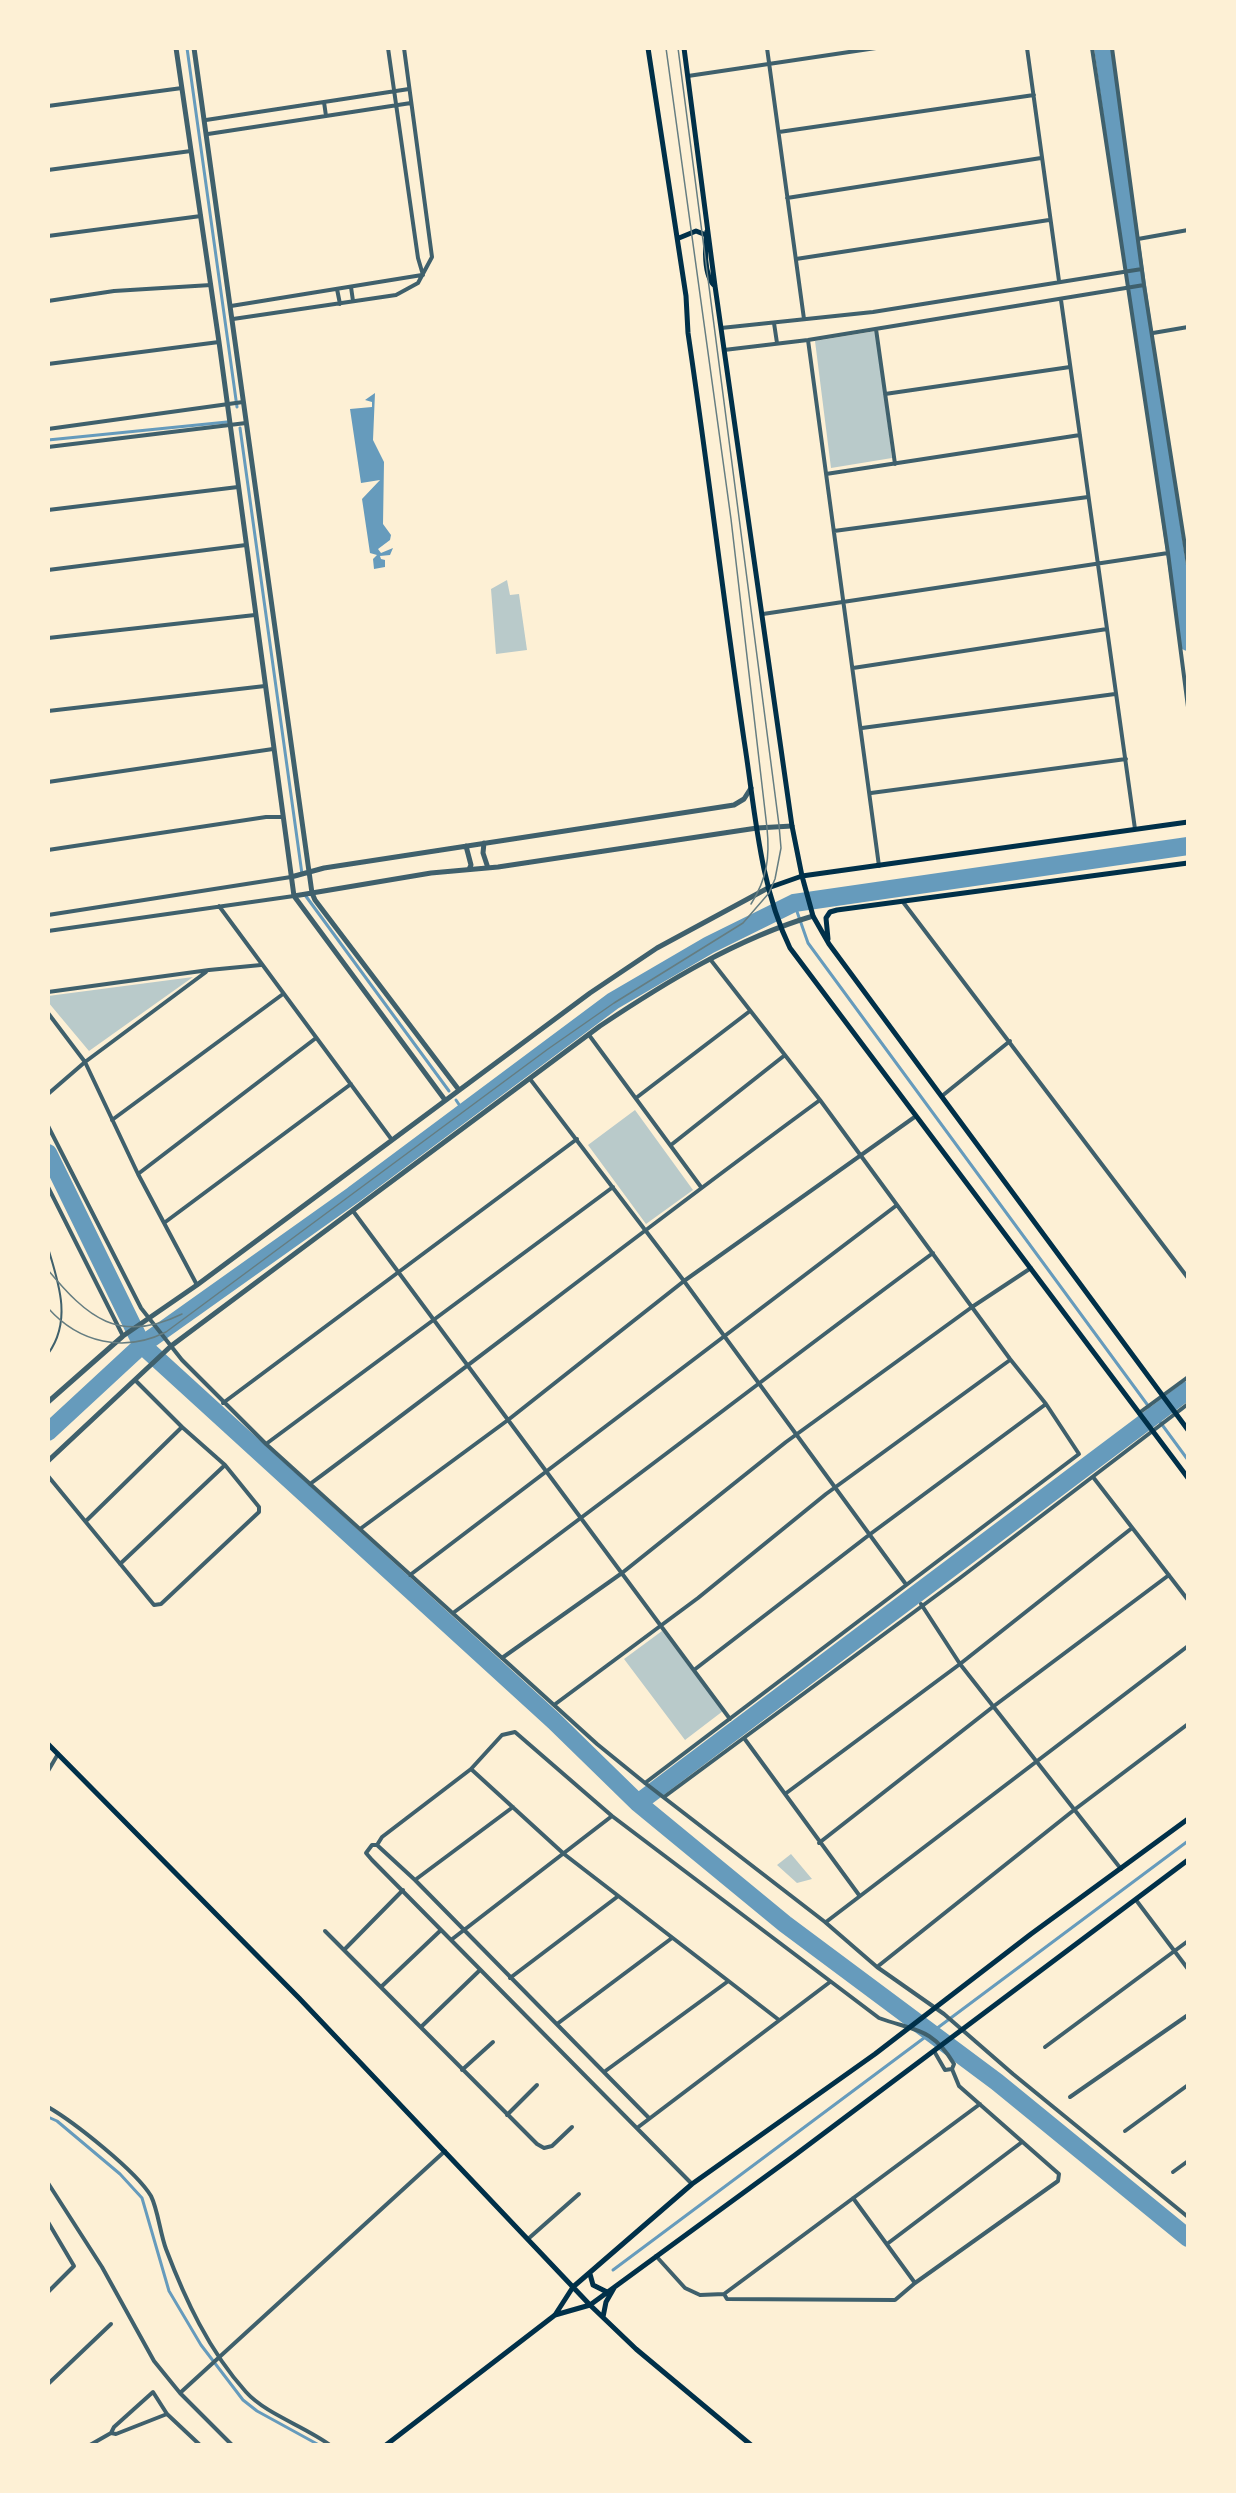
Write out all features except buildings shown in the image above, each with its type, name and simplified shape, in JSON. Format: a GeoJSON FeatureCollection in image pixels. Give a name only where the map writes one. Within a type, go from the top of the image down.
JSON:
{"type":"FeatureCollection","features":[{"type":"Feature","properties":{"kind":"main road"},"geometry":{"type":"LineString","coordinates":[[648,48],[686,296],[688,333],[726,622],[757,828],[768,888],[779,924],[790,948],[1154,1429],[1188,1478]]}},
{"type":"Feature","properties":{"kind":"main road"},"geometry":{"type":"LineString","coordinates":[[684,48],[715,286],[792,826],[813,916],[829,944],[1188,1430]]}},
{"type":"Feature","properties":{"kind":"main road"},"geometry":{"type":"LineString","coordinates":[[708,224],[706,235],[710,280],[715,286]]}},
{"type":"Feature","properties":{"kind":"main road"},"geometry":{"type":"LineString","coordinates":[[674,227],[679,238],[688,285],[686,296]]}},
{"type":"Feature","properties":{"kind":"main road"},"geometry":{"type":"LineString","coordinates":[[679,238],[696,231],[706,235]]}},
{"type":"Feature","properties":{"kind":"main road"},"geometry":{"type":"LineString","coordinates":[[768,888],[802,876],[1188,822]]}},
{"type":"Feature","properties":{"kind":"main road"},"geometry":{"type":"LineString","coordinates":[[829,944],[826,918],[830,912],[1188,863]]}},
{"type":"Feature","properties":{"kind":"main road"},"geometry":{"type":"LineString","coordinates":[[48,1744],[299,1998],[590,2305],[636,2349],[752,2445]]}},
{"type":"Feature","properties":{"kind":"main road"},"geometry":{"type":"LineString","coordinates":[[386,2445],[555,2315],[573,2287],[693,2184],[914,2025],[1188,1819]]}},
{"type":"Feature","properties":{"kind":"main road"},"geometry":{"type":"LineString","coordinates":[[555,2315],[590,2305],[943,2045],[1188,1860]]}},
{"type":"Feature","properties":{"kind":"main road"},"geometry":{"type":"LineString","coordinates":[[590,2274],[590,2280],[596,2288],[607,2292]]}},
{"type":"Feature","properties":{"kind":"main road"},"geometry":{"type":"LineString","coordinates":[[603,2317],[606,2302],[620,2282]]}},
{"type":"Feature","properties":{"kind":"street"},"geometry":{"type":"LineString","coordinates":[[176,48],[228,403],[229,425],[294,896],[446,1100]]}},
{"type":"Feature","properties":{"kind":"street"},"geometry":{"type":"LineString","coordinates":[[194,48],[208,134],[312,892],[315,900],[459,1090]]}},
{"type":"Feature","properties":{"kind":"street"},"geometry":{"type":"LineString","coordinates":[[388,48],[418,258],[423,275]]}},
{"type":"Feature","properties":{"kind":"street"},"geometry":{"type":"LineString","coordinates":[[233,319],[396,296],[418,283],[432,257],[404,48]]}},
{"type":"Feature","properties":{"kind":"street"},"geometry":{"type":"LineString","coordinates":[[767,48],[804,319]]}},
{"type":"Feature","properties":{"kind":"street"},"geometry":{"type":"LineString","coordinates":[[688,76],[876,48]]}},
{"type":"Feature","properties":{"kind":"street"},"geometry":{"type":"LineString","coordinates":[[1027,48],[1059,281]]}},
{"type":"Feature","properties":{"kind":"street"},"geometry":{"type":"LineString","coordinates":[[1092,48],[1130,287],[1188,707]]}},
{"type":"Feature","properties":{"kind":"street"},"geometry":{"type":"LineString","coordinates":[[1112,48],[1140,269],[1153,333],[1188,565]]}},
{"type":"Feature","properties":{"kind":"street"},"geometry":{"type":"LineString","coordinates":[[48,106],[182,88]]}},
{"type":"Feature","properties":{"kind":"street"},"geometry":{"type":"LineString","coordinates":[[206,120],[409,88]]}},
{"type":"Feature","properties":{"kind":"street"},"geometry":{"type":"LineString","coordinates":[[779,132],[1034,95]]}},
{"type":"Feature","properties":{"kind":"street"},"geometry":{"type":"LineString","coordinates":[[324,102],[326,116]]}},
{"type":"Feature","properties":{"kind":"street"},"geometry":{"type":"LineString","coordinates":[[208,134],[411,103]]}},
{"type":"Feature","properties":{"kind":"street"},"geometry":{"type":"LineString","coordinates":[[48,170],[191,151]]}},
{"type":"Feature","properties":{"kind":"street"},"geometry":{"type":"LineString","coordinates":[[788,198],[1041,158]]}},
{"type":"Feature","properties":{"kind":"street"},"geometry":{"type":"LineString","coordinates":[[48,237],[201,216]]}},
{"type":"Feature","properties":{"kind":"street"},"geometry":{"type":"LineString","coordinates":[[796,259],[1049,220]]}},
{"type":"Feature","properties":{"kind":"street"},"geometry":{"type":"LineString","coordinates":[[1138,239],[1188,230]]}},
{"type":"Feature","properties":{"kind":"street"},"geometry":{"type":"LineString","coordinates":[[722,328],[873,312],[1140,269]]}},
{"type":"Feature","properties":{"kind":"street"},"geometry":{"type":"LineString","coordinates":[[231,306],[423,275]]}},
{"type":"Feature","properties":{"kind":"street"},"geometry":{"type":"LineString","coordinates":[[48,301],[114,291],[211,285]]}},
{"type":"Feature","properties":{"kind":"street"},"geometry":{"type":"LineString","coordinates":[[724,350],[808,340],[1143,285]]}},
{"type":"Feature","properties":{"kind":"street"},"geometry":{"type":"LineString","coordinates":[[351,287],[353,301]]}},
{"type":"Feature","properties":{"kind":"street"},"geometry":{"type":"LineString","coordinates":[[337,290],[340,304]]}},
{"type":"Feature","properties":{"kind":"street"},"geometry":{"type":"LineString","coordinates":[[1061,300],[1135,829]]}},
{"type":"Feature","properties":{"kind":"street"},"geometry":{"type":"LineString","coordinates":[[774,323],[777,343]]}},
{"type":"Feature","properties":{"kind":"street"},"geometry":{"type":"LineString","coordinates":[[1153,333],[1188,327]]}},
{"type":"Feature","properties":{"kind":"street"},"geometry":{"type":"LineString","coordinates":[[876,329],[895,464]]}},
{"type":"Feature","properties":{"kind":"street"},"geometry":{"type":"LineString","coordinates":[[808,340],[871,793],[879,866]]}},
{"type":"Feature","properties":{"kind":"street"},"geometry":{"type":"LineString","coordinates":[[48,364],[219,342]]}},
{"type":"Feature","properties":{"kind":"street"},"geometry":{"type":"LineString","coordinates":[[885,394],[1070,367]]}},
{"type":"Feature","properties":{"kind":"street"},"geometry":{"type":"LineString","coordinates":[[48,429],[243,402]]}},
{"type":"Feature","properties":{"kind":"street"},"geometry":{"type":"LineString","coordinates":[[48,447],[247,423]]}},
{"type":"Feature","properties":{"kind":"street"},"geometry":{"type":"LineString","coordinates":[[826,474],[1080,435]]}},
{"type":"Feature","properties":{"kind":"street"},"geometry":{"type":"LineString","coordinates":[[48,510],[238,487]]}},
{"type":"Feature","properties":{"kind":"street"},"geometry":{"type":"LineString","coordinates":[[834,531],[1089,497]]}},
{"type":"Feature","properties":{"kind":"street"},"geometry":{"type":"LineString","coordinates":[[48,570],[246,545]]}},
{"type":"Feature","properties":{"kind":"street"},"geometry":{"type":"LineString","coordinates":[[763,614],[1168,553]]}},
{"type":"Feature","properties":{"kind":"street"},"geometry":{"type":"LineString","coordinates":[[48,638],[255,615]]}},
{"type":"Feature","properties":{"kind":"street"},"geometry":{"type":"LineString","coordinates":[[853,668],[1107,629]]}},
{"type":"Feature","properties":{"kind":"street"},"geometry":{"type":"LineString","coordinates":[[48,711],[265,686]]}},
{"type":"Feature","properties":{"kind":"street"},"geometry":{"type":"LineString","coordinates":[[862,728],[1115,694]]}},
{"type":"Feature","properties":{"kind":"street"},"geometry":{"type":"LineString","coordinates":[[48,782],[273,749]]}},
{"type":"Feature","properties":{"kind":"street"},"geometry":{"type":"LineString","coordinates":[[871,793],[1126,759]]}},
{"type":"Feature","properties":{"kind":"street"},"geometry":{"type":"LineString","coordinates":[[48,915],[291,877],[308,872],[484,843],[734,805],[744,799],[751,788]]}},
{"type":"Feature","properties":{"kind":"street"},"geometry":{"type":"LineString","coordinates":[[48,850],[266,817],[284,817]]}},
{"type":"Feature","properties":{"kind":"street"},"geometry":{"type":"LineString","coordinates":[[48,931],[757,828],[792,826]]}},
{"type":"Feature","properties":{"kind":"street"},"geometry":{"type":"LineString","coordinates":[[484,843],[483,853],[488,868]]}},
{"type":"Feature","properties":{"kind":"street"},"geometry":{"type":"LineString","coordinates":[[466,846],[471,865],[469,869]]}},
{"type":"Feature","properties":{"kind":"street"},"geometry":{"type":"LineString","coordinates":[[48,1402],[131,1329],[197,1285],[636,961],[768,888]]}},
{"type":"Feature","properties":{"kind":"street"},"geometry":{"type":"LineString","coordinates":[[903,902],[1188,1278]]}},
{"type":"Feature","properties":{"kind":"street"},"geometry":{"type":"LineString","coordinates":[[219,906],[392,1140]]}},
{"type":"Feature","properties":{"kind":"street"},"geometry":{"type":"LineString","coordinates":[[48,1461],[149,1367],[170,1344],[589,1035],[640,1000],[710,959],[779,924],[813,916]]}},
{"type":"Feature","properties":{"kind":"street"},"geometry":{"type":"LineString","coordinates":[[645,1784],[905,1583],[1079,1454],[1046,1404],[1010,1359],[861,1155],[710,959]]}},
{"type":"Feature","properties":{"kind":"street"},"geometry":{"type":"LineString","coordinates":[[48,992],[262,965]]}},
{"type":"Feature","properties":{"kind":"street"},"geometry":{"type":"LineString","coordinates":[[48,1094],[85,1062],[209,970]]}},
{"type":"Feature","properties":{"kind":"street"},"geometry":{"type":"LineString","coordinates":[[112,1120],[283,994]]}},
{"type":"Feature","properties":{"kind":"street"},"geometry":{"type":"LineString","coordinates":[[636,1098],[750,1011]]}},
{"type":"Feature","properties":{"kind":"street"},"geometry":{"type":"LineString","coordinates":[[48,1013],[85,1062],[138,1174],[197,1285]]}},
{"type":"Feature","properties":{"kind":"street"},"geometry":{"type":"LineString","coordinates":[[589,1035],[701,1187]]}},
{"type":"Feature","properties":{"kind":"street"},"geometry":{"type":"LineString","coordinates":[[138,1174],[316,1038]]}},
{"type":"Feature","properties":{"kind":"street"},"geometry":{"type":"LineString","coordinates":[[942,1096],[1010,1041]]}},
{"type":"Feature","properties":{"kind":"street"},"geometry":{"type":"LineString","coordinates":[[671,1145],[785,1055]]}},
{"type":"Feature","properties":{"kind":"street"},"geometry":{"type":"LineString","coordinates":[[530,1078],[684,1281],[905,1583]]}},
{"type":"Feature","properties":{"kind":"street"},"geometry":{"type":"LineString","coordinates":[[164,1223],[351,1084]]}},
{"type":"Feature","properties":{"kind":"street"},"geometry":{"type":"LineString","coordinates":[[310,1484],[819,1100]]}},
{"type":"Feature","properties":{"kind":"street"},"geometry":{"type":"LineString","coordinates":[[360,1529],[508,1420],[684,1281],[916,1116]]}},
{"type":"Feature","properties":{"kind":"street"},"geometry":{"type":"LineString","coordinates":[[48,1126],[146,1319],[223,1403],[410,1575],[645,1784],[825,1922],[877,1967],[933,2009],[944,2014],[959,2031],[1188,2217]]}},
{"type":"Feature","properties":{"kind":"street"},"geometry":{"type":"LineString","coordinates":[[223,1403],[577,1139]]}},
{"type":"Feature","properties":{"kind":"street"},"geometry":{"type":"LineString","coordinates":[[266,1444],[613,1186]]}},
{"type":"Feature","properties":{"kind":"street"},"geometry":{"type":"LineString","coordinates":[[48,1187],[123,1336]]}},
{"type":"Feature","properties":{"kind":"street"},"geometry":{"type":"LineString","coordinates":[[410,1575],[897,1205]]}},
{"type":"Feature","properties":{"kind":"street"},"geometry":{"type":"LineString","coordinates":[[353,1211],[730,1719]]}},
{"type":"Feature","properties":{"kind":"street"},"geometry":{"type":"LineString","coordinates":[[453,1613],[933,1253]]}},
{"type":"Feature","properties":{"kind":"street"},"geometry":{"type":"LineString","coordinates":[[502,1658],[622,1573],[796,1435],[972,1307],[1031,1268]]}},
{"type":"Feature","properties":{"kind":"street"},"geometry":{"type":"LineString","coordinates":[[554,1705],[661,1626],[835,1488],[1010,1359]]}},
{"type":"Feature","properties":{"kind":"street"},"geometry":{"type":"LineString","coordinates":[[1141,1413],[1188,1377]]}},
{"type":"Feature","properties":{"kind":"street"},"geometry":{"type":"LineString","coordinates":[[48,1476],[154,1605],[158,1605],[260,1510],[225,1465],[182,1427],[135,1380]]}},
{"type":"Feature","properties":{"kind":"street"},"geometry":{"type":"LineString","coordinates":[[694,1670],[869,1535],[1046,1404]]}},
{"type":"Feature","properties":{"kind":"street"},"geometry":{"type":"LineString","coordinates":[[663,1797],[1188,1404]]}},
{"type":"Feature","properties":{"kind":"street"},"geometry":{"type":"LineString","coordinates":[[86,1521],[182,1427]]}},
{"type":"Feature","properties":{"kind":"street"},"geometry":{"type":"LineString","coordinates":[[120,1564],[225,1465]]}},
{"type":"Feature","properties":{"kind":"street"},"geometry":{"type":"LineString","coordinates":[[1093,1477],[1188,1599]]}},
{"type":"Feature","properties":{"kind":"street"},"geometry":{"type":"LineString","coordinates":[[785,1794],[960,1664],[1132,1528]]}},
{"type":"Feature","properties":{"kind":"street"},"geometry":{"type":"LineString","coordinates":[[819,1843],[994,1706],[1169,1575]]}},
{"type":"Feature","properties":{"kind":"street"},"geometry":{"type":"LineString","coordinates":[[921,1604],[960,1664],[1121,1869]]}},
{"type":"Feature","properties":{"kind":"street"},"geometry":{"type":"LineString","coordinates":[[825,1922],[1188,1646]]}},
{"type":"Feature","properties":{"kind":"street"},"geometry":{"type":"LineString","coordinates":[[877,1967],[1074,1810],[1188,1724]]}},
{"type":"Feature","properties":{"kind":"street"},"geometry":{"type":"LineString","coordinates":[[378,1845],[382,1837],[471,1769],[502,1735],[515,1732],[612,1816],[879,2018],[914,2025],[943,2045],[954,2064],[951,2069]]}},
{"type":"Feature","properties":{"kind":"street"},"geometry":{"type":"LineString","coordinates":[[744,1738],[859,1895]]}},
{"type":"Feature","properties":{"kind":"street"},"geometry":{"type":"LineString","coordinates":[[48,1771],[58,1754]]}},
{"type":"Feature","properties":{"kind":"street"},"geometry":{"type":"LineString","coordinates":[[471,1769],[564,1854],[779,2020]]}},
{"type":"Feature","properties":{"kind":"street"},"geometry":{"type":"LineString","coordinates":[[416,1880],[513,1808]]}},
{"type":"Feature","properties":{"kind":"street"},"geometry":{"type":"LineString","coordinates":[[451,1940],[612,1816]]}},
{"type":"Feature","properties":{"kind":"street"},"geometry":{"type":"LineString","coordinates":[[649,2118],[416,1880],[378,1845],[372,1845],[366,1853],[693,2184]]}},
{"type":"Feature","properties":{"kind":"street"},"geometry":{"type":"LineString","coordinates":[[344,1950],[403,1890]]}},
{"type":"Feature","properties":{"kind":"street"},"geometry":{"type":"LineString","coordinates":[[510,1978],[617,1897]]}},
{"type":"Feature","properties":{"kind":"street"},"geometry":{"type":"LineString","coordinates":[[1136,1900],[1188,1968]]}},
{"type":"Feature","properties":{"kind":"street"},"geometry":{"type":"LineString","coordinates":[[381,1987],[441,1929]]}},
{"type":"Feature","properties":{"kind":"street"},"geometry":{"type":"LineString","coordinates":[[325,1931],[507,2115],[544,2148],[552,2146],[572,2127]]}},
{"type":"Feature","properties":{"kind":"street"},"geometry":{"type":"LineString","coordinates":[[557,2024],[672,1938]]}},
{"type":"Feature","properties":{"kind":"street"},"geometry":{"type":"LineString","coordinates":[[1045,2047],[1188,1941]]}},
{"type":"Feature","properties":{"kind":"street"},"geometry":{"type":"LineString","coordinates":[[420,2027],[480,1970]]}},
{"type":"Feature","properties":{"kind":"street"},"geometry":{"type":"LineString","coordinates":[[604,2072],[727,1982]]}},
{"type":"Feature","properties":{"kind":"street"},"geometry":{"type":"LineString","coordinates":[[637,2128],[830,1982]]}},
{"type":"Feature","properties":{"kind":"street"},"geometry":{"type":"LineString","coordinates":[[1070,2097],[1188,2015]]}},
{"type":"Feature","properties":{"kind":"street"},"geometry":{"type":"LineString","coordinates":[[462,2070],[494,2042]]}},
{"type":"Feature","properties":{"kind":"street"},"geometry":{"type":"LineString","coordinates":[[934,2051],[945,2070],[951,2069]]}},
{"type":"Feature","properties":{"kind":"street"},"geometry":{"type":"LineString","coordinates":[[724,2295],[727,2299],[895,2300],[915,2283],[1058,2181],[1059,2174],[959,2086],[951,2069]]}},
{"type":"Feature","properties":{"kind":"street"},"geometry":{"type":"LineString","coordinates":[[507,2115],[537,2085]]}},
{"type":"Feature","properties":{"kind":"street"},"geometry":{"type":"LineString","coordinates":[[1125,2131],[1188,2085]]}},
{"type":"Feature","properties":{"kind":"street"},"geometry":{"type":"LineString","coordinates":[[656,2256],[685,2288],[700,2295],[724,2295],[980,2104]]}},
{"type":"Feature","properties":{"kind":"street"},"geometry":{"type":"LineString","coordinates":[[48,2107],[78,2127],[127,2169],[146,2190],[153,2201],[158,2226],[188,2305],[219,2359],[245,2391],[260,2404],[303,2427],[330,2445]]}},
{"type":"Feature","properties":{"kind":"street"},"geometry":{"type":"LineString","coordinates":[[887,2244],[1022,2142]]}},
{"type":"Feature","properties":{"kind":"street"},"geometry":{"type":"LineString","coordinates":[[180,2393],[445,2151]]}},
{"type":"Feature","properties":{"kind":"street"},"geometry":{"type":"LineString","coordinates":[[1173,2172],[1188,2161]]}},
{"type":"Feature","properties":{"kind":"street"},"geometry":{"type":"LineString","coordinates":[[48,2183],[102,2266],[154,2361],[180,2393],[232,2445]]}},
{"type":"Feature","properties":{"kind":"street"},"geometry":{"type":"LineString","coordinates":[[528,2239],[579,2194]]}},
{"type":"Feature","properties":{"kind":"street"},"geometry":{"type":"LineString","coordinates":[[853,2198],[915,2283]]}},
{"type":"Feature","properties":{"kind":"street"},"geometry":{"type":"LineString","coordinates":[[48,2222],[74,2266],[48,2292]]}},
{"type":"Feature","properties":{"kind":"street"},"geometry":{"type":"LineString","coordinates":[[48,2384],[111,2324]]}},
{"type":"Feature","properties":{"kind":"street"},"geometry":{"type":"LineString","coordinates":[[90,2445],[111,2433],[114,2427],[153,2392],[167,2414],[200,2445]]}},
{"type":"Feature","properties":{"kind":"street"},"geometry":{"type":"LineString","coordinates":[[111,2433],[116,2434],[167,2414]]}},
{"type":"Feature","properties":{"kind":"lane"},"geometry":{"type":"LineString","coordinates":[[48,1248],[59,1285],[63,1315],[53,1347],[48,1354]]}},
{"type":"Feature","properties":{"kind":"shaded area"},"geometry":{"type":"Polygon","coordinates":[[[876,331],[892,458],[831,468],[815,341],[876,331]]]}},
{"type":"Feature","properties":{"kind":"shaded area"},"geometry":{"type":"Polygon","coordinates":[[[507,580],[510,595],[519,594],[527,650],[496,654],[491,589],[507,580]]]}},
{"type":"Feature","properties":{"kind":"shaded area"},"geometry":{"type":"Polygon","coordinates":[[[193,977],[89,1051],[48,1002],[48,996],[193,977]]]}},
{"type":"Feature","properties":{"kind":"shaded area"},"geometry":{"type":"Polygon","coordinates":[[[635,1110],[693,1190],[646,1224],[588,1145],[635,1110]]]}},
{"type":"Feature","properties":{"kind":"shaded area"},"geometry":{"type":"Polygon","coordinates":[[[662,1631],[723,1711],[685,1740],[624,1659],[662,1631]]]}},
{"type":"Feature","properties":{"kind":"shaded area"},"geometry":{"type":"Polygon","coordinates":[[[791,1854],[812,1879],[797,1883],[777,1865],[791,1854]]]}},
{"type":"Feature","properties":{"kind":"water"},"geometry":{"type":"Polygon","coordinates":[[[375,393],[373,440],[384,462],[383,524],[391,535],[390,540],[378,549],[381,553],[393,548],[390,555],[380,556],[385,560],[385,567],[374,569],[373,559],[377,555],[370,553],[362,499],[380,480],[361,483],[350,409],[372,407],[372,402],[365,400],[375,393]]]}},
{"type":"Feature","properties":{"kind":"waterway"},"geometry":{"type":"LineString","coordinates":[[187,48],[237,407]]}},
{"type":"Feature","properties":{"kind":"waterway"},"geometry":{"type":"LineString","coordinates":[[1103,48],[1188,642]]}},
{"type":"Feature","properties":{"kind":"waterway"},"geometry":{"type":"LineString","coordinates":[[48,440],[227,422]]}},
{"type":"Feature","properties":{"kind":"waterway"},"geometry":{"type":"LineString","coordinates":[[240,428],[302,874]]}},
{"type":"Feature","properties":{"kind":"waterway"},"geometry":{"type":"LineString","coordinates":[[48,1432],[142,1345],[353,1195],[613,1001],[709,945],[794,903],[1188,846]]}},
{"type":"Feature","properties":{"kind":"waterway"},"geometry":{"type":"LineString","coordinates":[[305,895],[449,1091]]}},
{"type":"Feature","properties":{"kind":"waterway"},"geometry":{"type":"LineString","coordinates":[[794,903],[808,943],[1188,1460]]}},
{"type":"Feature","properties":{"kind":"waterway"},"geometry":{"type":"LineString","coordinates":[[456,1100],[464,1112]]}},
{"type":"Feature","properties":{"kind":"waterway"},"geometry":{"type":"LineString","coordinates":[[48,1153],[142,1345],[554,1721],[638,1803],[785,1924],[997,2082],[1188,2238]]}},
{"type":"Feature","properties":{"kind":"waterway"},"geometry":{"type":"LineString","coordinates":[[638,1803],[1188,1390]]}},
{"type":"Feature","properties":{"kind":"waterway"},"geometry":{"type":"LineString","coordinates":[[613,2270],[1188,1841]]}},
{"type":"Feature","properties":{"kind":"waterway"},"geometry":{"type":"LineString","coordinates":[[48,2117],[57,2121],[120,2174],[142,2198],[169,2291],[201,2345],[243,2400],[257,2411],[319,2445]]}},
{"type":"Feature","properties":{"kind":"tram line"},"geometry":{"type":"LineString","coordinates":[[666,48],[731,519],[767,828],[766,868],[761,886],[751,904]]}},
{"type":"Feature","properties":{"kind":"tram line"},"geometry":{"type":"LineString","coordinates":[[48,1308],[74,1329],[88,1337],[103,1341],[134,1342],[166,1332],[548,1049],[614,1003],[743,923],[769,893],[775,879],[781,848],[779,825],[678,48]]}},
{"type":"Feature","properties":{"kind":"tram line"},"geometry":{"type":"LineString","coordinates":[[48,1270],[77,1301],[91,1313],[106,1321],[122,1326],[140,1327],[160,1323],[182,1314]]}}]}
